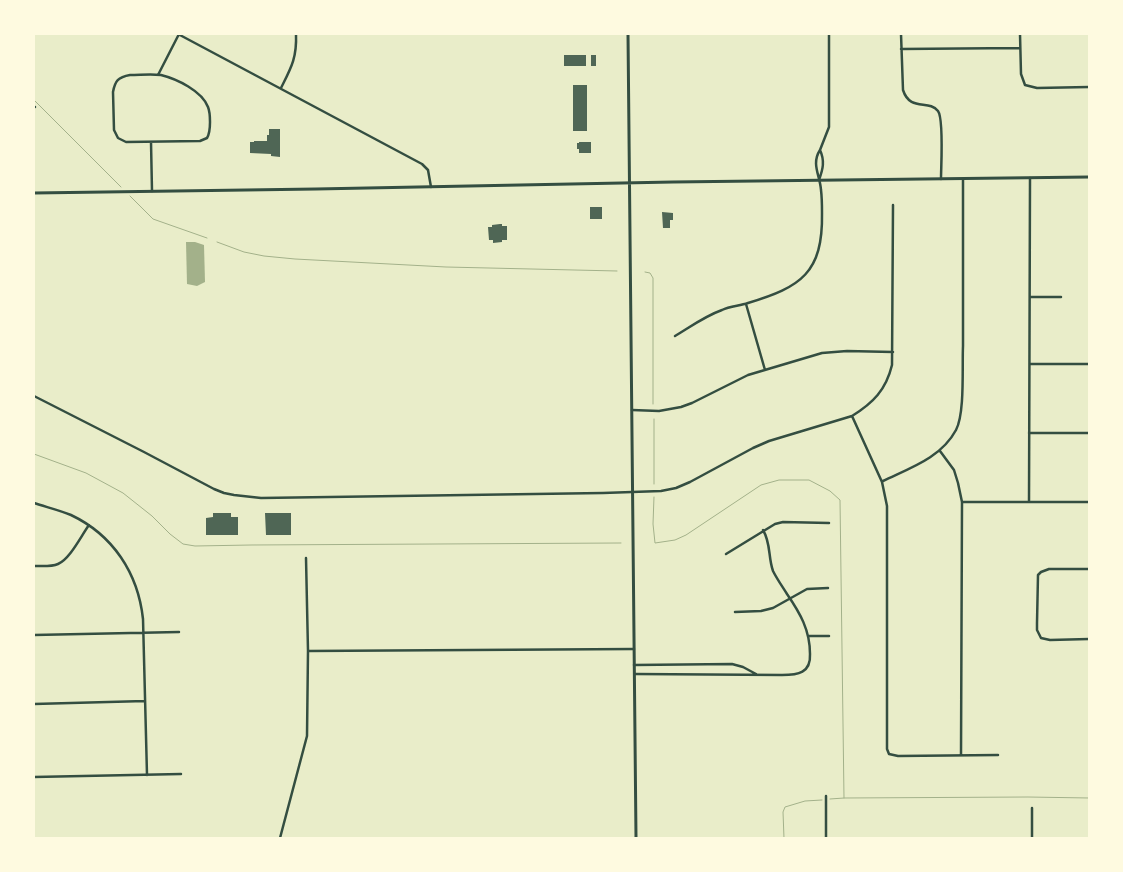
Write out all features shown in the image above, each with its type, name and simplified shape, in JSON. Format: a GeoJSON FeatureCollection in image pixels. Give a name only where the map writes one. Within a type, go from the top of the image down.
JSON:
{"type":"FeatureCollection","features":[{"type":"Feature","properties":{"kind":"main road"},"geometry":{"type":"LineString","coordinates":[[628,34],[636,838]]}},
{"type":"Feature","properties":{"kind":"main road"},"geometry":{"type":"LineString","coordinates":[[34,192],[152,192],[1089,177]]}},
{"type":"Feature","properties":{"kind":"street"},"geometry":{"type":"LineString","coordinates":[[158,75],[178,34],[422,164],[428,170],[430,187]]}},
{"type":"Feature","properties":{"kind":"street"},"geometry":{"type":"LineString","coordinates":[[280,88],[293,64],[296,34]]}},
{"type":"Feature","properties":{"kind":"street"},"geometry":{"type":"LineString","coordinates":[[675,336],[713,314],[783,291],[807,273],[813,265],[818,254],[822,225],[821,189],[816,168],[816,156],[829,127],[829,34]]}},
{"type":"Feature","properties":{"kind":"street"},"geometry":{"type":"LineString","coordinates":[[901,34],[904,94],[915,104],[937,109],[940,115],[941,179]]}},
{"type":"Feature","properties":{"kind":"street"},"geometry":{"type":"LineString","coordinates":[[1020,34],[1021,74],[1024,85],[1037,88],[1089,87]]}},
{"type":"Feature","properties":{"kind":"street"},"geometry":{"type":"LineString","coordinates":[[901,49],[1020,48]]}},
{"type":"Feature","properties":{"kind":"street"},"geometry":{"type":"LineString","coordinates":[[158,75],[176,80],[199,94],[208,107],[210,130],[207,138],[200,141],[151,142],[126,142],[118,138],[114,130],[113,92],[116,82],[123,76],[158,75]]}},
{"type":"Feature","properties":{"kind":"street"},"geometry":{"type":"LineString","coordinates":[[151,142],[152,192]]}},
{"type":"Feature","properties":{"kind":"street"},"geometry":{"type":"LineString","coordinates":[[819,180],[824,157],[820,150]]}},
{"type":"Feature","properties":{"kind":"street"},"geometry":{"type":"LineString","coordinates":[[882,482],[940,451],[960,421],[964,178]]}},
{"type":"Feature","properties":{"kind":"street"},"geometry":{"type":"LineString","coordinates":[[1029,502],[1030,178]]}},
{"type":"Feature","properties":{"kind":"street"},"geometry":{"type":"LineString","coordinates":[[34,396],[205,485],[224,493],[244,497],[661,491],[681,486],[761,445],[852,416],[870,405],[875,399],[885,385],[890,372],[893,352],[893,205]]}},
{"type":"Feature","properties":{"kind":"street"},"geometry":{"type":"LineString","coordinates":[[1030,296],[1061,297]]}},
{"type":"Feature","properties":{"kind":"street"},"geometry":{"type":"LineString","coordinates":[[746,304],[765,370]]}},
{"type":"Feature","properties":{"kind":"street"},"geometry":{"type":"LineString","coordinates":[[632,410],[658,410],[681,407],[737,380],[765,370],[832,352],[893,352]]}},
{"type":"Feature","properties":{"kind":"street"},"geometry":{"type":"LineString","coordinates":[[1030,364],[1089,364]]}},
{"type":"Feature","properties":{"kind":"street"},"geometry":{"type":"LineString","coordinates":[[852,416],[886,495],[886,744],[889,754],[898,756],[998,755]]}},
{"type":"Feature","properties":{"kind":"street"},"geometry":{"type":"LineString","coordinates":[[1029,433],[1089,433]]}},
{"type":"Feature","properties":{"kind":"street"},"geometry":{"type":"LineString","coordinates":[[940,451],[954,470],[962,502],[961,756]]}},
{"type":"Feature","properties":{"kind":"street"},"geometry":{"type":"LineString","coordinates":[[962,502],[1089,502]]}},
{"type":"Feature","properties":{"kind":"street"},"geometry":{"type":"LineString","coordinates":[[34,503],[69,514],[99,533],[111,544],[128,568],[139,594],[144,633],[147,775]]}},
{"type":"Feature","properties":{"kind":"street"},"geometry":{"type":"LineString","coordinates":[[726,554],[775,524],[783,522],[829,522]]}},
{"type":"Feature","properties":{"kind":"street"},"geometry":{"type":"LineString","coordinates":[[34,566],[52,566],[63,561],[89,526]]}},
{"type":"Feature","properties":{"kind":"street"},"geometry":{"type":"LineString","coordinates":[[634,674],[794,675],[805,670],[810,661],[810,647],[804,622],[773,570],[768,542],[763,530]]}},
{"type":"Feature","properties":{"kind":"street"},"geometry":{"type":"LineString","coordinates":[[280,838],[307,736],[306,558]]}},
{"type":"Feature","properties":{"kind":"street"},"geometry":{"type":"LineString","coordinates":[[1089,569],[1041,572],[1038,575],[1037,614],[1037,630],[1041,638],[1050,640],[1089,639]]}},
{"type":"Feature","properties":{"kind":"street"},"geometry":{"type":"LineString","coordinates":[[734,612],[767,610],[807,589],[828,588]]}},
{"type":"Feature","properties":{"kind":"street"},"geometry":{"type":"LineString","coordinates":[[34,635],[179,632]]}},
{"type":"Feature","properties":{"kind":"street"},"geometry":{"type":"LineString","coordinates":[[808,636],[829,636]]}},
{"type":"Feature","properties":{"kind":"street"},"geometry":{"type":"LineString","coordinates":[[308,651],[634,649]]}},
{"type":"Feature","properties":{"kind":"street"},"geometry":{"type":"LineString","coordinates":[[634,665],[735,665],[757,675]]}},
{"type":"Feature","properties":{"kind":"street"},"geometry":{"type":"LineString","coordinates":[[34,704],[145,701]]}},
{"type":"Feature","properties":{"kind":"street"},"geometry":{"type":"LineString","coordinates":[[34,777],[181,774]]}},
{"type":"Feature","properties":{"kind":"street"},"geometry":{"type":"LineString","coordinates":[[826,796],[826,838]]}},
{"type":"Feature","properties":{"kind":"street"},"geometry":{"type":"LineString","coordinates":[[1032,808],[1032,838]]}},
{"type":"Feature","properties":{"kind":"shaded area"},"geometry":{"type":"Polygon","coordinates":[[[186,242],[204,245],[205,282],[197,286],[187,284],[186,242]]]}},
{"type":"Feature","properties":{"kind":"building"},"geometry":{"type":"Polygon","coordinates":[[[564,55],[586,55],[586,66],[564,66],[564,55]]]}},
{"type":"Feature","properties":{"kind":"building"},"geometry":{"type":"Polygon","coordinates":[[[591,55],[596,55],[596,66],[591,66],[591,55]]]}},
{"type":"Feature","properties":{"kind":"building"},"geometry":{"type":"Polygon","coordinates":[[[573,85],[587,85],[587,131],[573,131],[573,85]]]}},
{"type":"Feature","properties":{"kind":"building"},"geometry":{"type":"Polygon","coordinates":[[[269,129],[280,129],[280,157],[271,156],[271,154],[250,153],[250,142],[267,141],[269,129]]]}},
{"type":"Feature","properties":{"kind":"building"},"geometry":{"type":"Polygon","coordinates":[[[591,142],[591,153],[579,153],[577,143],[591,142]]]}},
{"type":"Feature","properties":{"kind":"building"},"geometry":{"type":"Polygon","coordinates":[[[590,207],[602,207],[602,219],[590,219],[590,207]]]}},
{"type":"Feature","properties":{"kind":"building"},"geometry":{"type":"Polygon","coordinates":[[[662,212],[673,213],[673,220],[670,220],[670,228],[663,228],[662,212]]]}},
{"type":"Feature","properties":{"kind":"building"},"geometry":{"type":"Polygon","coordinates":[[[502,224],[502,226],[507,226],[507,240],[493,243],[493,240],[489,240],[488,227],[502,224]]]}},
{"type":"Feature","properties":{"kind":"building"},"geometry":{"type":"Polygon","coordinates":[[[213,513],[231,513],[231,517],[238,517],[238,535],[206,535],[206,518],[213,517],[213,513]]]}},
{"type":"Feature","properties":{"kind":"building"},"geometry":{"type":"Polygon","coordinates":[[[265,513],[291,513],[291,535],[266,535],[265,513]]]}},
{"type":"Feature","properties":{"kind":"waterway"},"geometry":{"type":"LineString","coordinates":[[34,100],[121,187]]}},
{"type":"Feature","properties":{"kind":"waterway"},"geometry":{"type":"LineString","coordinates":[[130,196],[153,219],[207,238]]}},
{"type":"Feature","properties":{"kind":"waterway"},"geometry":{"type":"LineString","coordinates":[[217,242],[244,252],[295,259],[446,267],[617,271]]}},
{"type":"Feature","properties":{"kind":"waterway"},"geometry":{"type":"LineString","coordinates":[[645,272],[650,273],[653,278],[653,404]]}},
{"type":"Feature","properties":{"kind":"waterway"},"geometry":{"type":"LineString","coordinates":[[654,419],[654,484]]}},
{"type":"Feature","properties":{"kind":"waterway"},"geometry":{"type":"LineString","coordinates":[[34,454],[86,473],[123,493],[183,544],[195,546],[621,543]]}},
{"type":"Feature","properties":{"kind":"waterway"},"geometry":{"type":"LineString","coordinates":[[654,497],[653,524],[655,543],[675,540],[686,535],[761,485],[779,480],[809,480],[830,491],[840,500],[844,798]]}},
{"type":"Feature","properties":{"kind":"waterway"},"geometry":{"type":"LineString","coordinates":[[830,799],[1089,798]]}},
{"type":"Feature","properties":{"kind":"waterway"},"geometry":{"type":"LineString","coordinates":[[784,838],[783,812],[785,807],[805,801],[822,800]]}}]}
